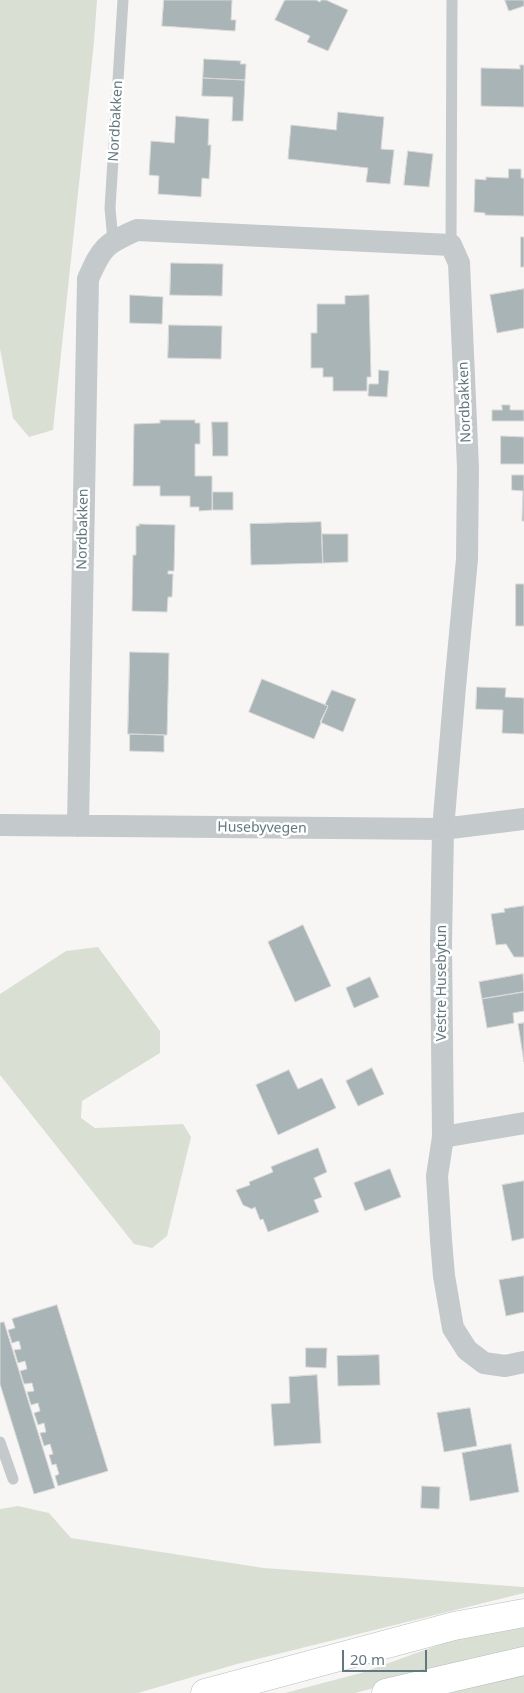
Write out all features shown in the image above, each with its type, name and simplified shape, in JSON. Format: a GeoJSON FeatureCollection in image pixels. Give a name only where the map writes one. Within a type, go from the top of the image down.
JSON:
{"type":"FeatureCollection","features":[{"type":"Feature","properties":{"kind":"main road"},"geometry":{"type":"LineString","coordinates":[[205,1693],[454,1626],[524,1613]]}},
{"type":"Feature","properties":{"kind":"main road"},"geometry":{"type":"LineString","coordinates":[[386,1693],[524,1661]]}},
{"type":"Feature","properties":{"kind":"street","name":"Nordbakken"},"geometry":{"type":"LineString","coordinates":[[78,826],[88,279],[98,255],[113,241],[137,230],[451,245],[459,263],[468,468],[468,559],[443,830]]}},
{"type":"Feature","properties":{"kind":"street","name":"Husebyvegen"},"geometry":{"type":"LineString","coordinates":[[0,825],[443,830],[524,819]]}},
{"type":"Feature","properties":{"kind":"street","name":"Vestre Husebytun"},"geometry":{"type":"LineString","coordinates":[[443,830],[441,944],[443,1137],[438,1185],[444,1276],[453,1328],[467,1350],[484,1363],[505,1366],[524,1362]]}},
{"type":"Feature","properties":{"kind":"street"},"geometry":{"type":"LineString","coordinates":[[443,1137],[524,1123]]}},
{"type":"Feature","properties":{"kind":"lane","name":"Nordbakken"},"geometry":{"type":"LineString","coordinates":[[113,241],[110,208],[123,0]]}},
{"type":"Feature","properties":{"kind":"lane","name":"Nordbakken"},"geometry":{"type":"LineString","coordinates":[[451,245],[452,0]]}},
{"type":"Feature","properties":{"kind":"lane"},"geometry":{"type":"LineString","coordinates":[[0,1442],[13,1479]]}},
{"type":"Feature","properties":{"kind":"shaded area"},"geometry":{"type":"Polygon","coordinates":[[[0,0],[97,0],[53,430],[29,437],[13,418],[0,349],[0,0]]]}},
{"type":"Feature","properties":{"kind":"shaded area"},"geometry":{"type":"Polygon","coordinates":[[[98,947],[160,1031],[160,1053],[82,1101],[81,1118],[95,1128],[183,1124],[191,1137],[167,1236],[152,1248],[134,1244],[0,1075],[0,994],[66,951],[98,947]]]}},
{"type":"Feature","properties":{"kind":"shaded area"},"geometry":{"type":"Polygon","coordinates":[[[18,1506],[49,1513],[71,1538],[264,1568],[524,1587],[524,1593],[237,1664],[138,1693],[0,1693],[0,1509],[18,1506]]]}},
{"type":"Feature","properties":{"kind":"shaded area"},"geometry":{"type":"Polygon","coordinates":[[[524,1621],[524,1649],[355,1693],[285,1693],[361,1673],[480,1630],[524,1621]]]}},
{"type":"Feature","properties":{"kind":"shaded area"},"geometry":{"type":"Polygon","coordinates":[[[524,1671],[524,1693],[435,1693],[524,1671]]]}},
{"type":"Feature","properties":{"kind":"building"},"geometry":{"type":"Polygon","coordinates":[[[164,0],[232,0],[231,20],[236,20],[235,31],[162,26],[164,0]]]}},
{"type":"Feature","properties":{"kind":"building"},"geometry":{"type":"Polygon","coordinates":[[[285,0],[316,0],[320,2],[321,0],[326,0],[348,10],[328,51],[307,42],[310,36],[275,20],[285,0]]]}},
{"type":"Feature","properties":{"kind":"building"},"geometry":{"type":"Polygon","coordinates":[[[505,0],[524,0],[524,6],[509,11],[505,0]]]}},
{"type":"Feature","properties":{"kind":"building"},"geometry":{"type":"Polygon","coordinates":[[[204,59],[241,61],[240,64],[246,64],[245,80],[203,78],[204,59]]]}},
{"type":"Feature","properties":{"kind":"building"},"geometry":{"type":"Polygon","coordinates":[[[520,65],[524,65],[524,107],[481,106],[481,68],[520,69],[520,65]]]}},
{"type":"Feature","properties":{"kind":"building"},"geometry":{"type":"Polygon","coordinates":[[[203,78],[245,80],[243,121],[232,121],[233,97],[202,96],[203,78]]]}},
{"type":"Feature","properties":{"kind":"building"},"geometry":{"type":"Polygon","coordinates":[[[338,112],[384,117],[381,149],[394,150],[390,184],[366,182],[368,168],[288,159],[291,125],[336,130],[338,112]]]}},
{"type":"Feature","properties":{"kind":"building"},"geometry":{"type":"Polygon","coordinates":[[[176,116],[209,119],[208,145],[211,145],[209,179],[202,178],[201,197],[158,194],[159,176],[149,175],[151,141],[174,143],[176,116]]]}},
{"type":"Feature","properties":{"kind":"building"},"geometry":{"type":"Polygon","coordinates":[[[408,151],[433,154],[429,187],[404,185],[408,151]]]}},
{"type":"Feature","properties":{"kind":"building"},"geometry":{"type":"Polygon","coordinates":[[[509,169],[521,169],[521,178],[524,178],[524,216],[485,215],[485,213],[474,212],[475,179],[486,180],[486,177],[508,178],[509,169]]]}},
{"type":"Feature","properties":{"kind":"building"},"geometry":{"type":"Polygon","coordinates":[[[521,237],[524,237],[524,267],[521,267],[521,237]]]}},
{"type":"Feature","properties":{"kind":"building"},"geometry":{"type":"Polygon","coordinates":[[[171,263],[223,264],[222,296],[170,295],[171,263]]]}},
{"type":"Feature","properties":{"kind":"building"},"geometry":{"type":"Polygon","coordinates":[[[524,289],[524,328],[497,333],[490,295],[524,289]]]}},
{"type":"Feature","properties":{"kind":"building"},"geometry":{"type":"Polygon","coordinates":[[[130,295],[163,297],[162,324],[130,323],[130,295]]]}},
{"type":"Feature","properties":{"kind":"building"},"geometry":{"type":"Polygon","coordinates":[[[369,295],[371,377],[367,377],[367,391],[333,391],[333,377],[323,377],[323,368],[311,368],[311,333],[317,333],[317,304],[345,304],[345,296],[369,295]]]}},
{"type":"Feature","properties":{"kind":"building"},"geometry":{"type":"Polygon","coordinates":[[[169,325],[222,326],[221,359],[168,358],[169,325]]]}},
{"type":"Feature","properties":{"kind":"building"},"geometry":{"type":"Polygon","coordinates":[[[379,370],[389,371],[387,397],[368,396],[369,384],[378,384],[379,370]]]}},
{"type":"Feature","properties":{"kind":"building"},"geometry":{"type":"Polygon","coordinates":[[[502,405],[510,405],[510,410],[524,410],[524,421],[492,421],[492,410],[502,410],[502,405]]]}},
{"type":"Feature","properties":{"kind":"building"},"geometry":{"type":"Polygon","coordinates":[[[160,420],[195,420],[195,423],[200,423],[200,444],[195,444],[195,476],[212,476],[212,510],[199,511],[199,507],[190,507],[190,496],[160,496],[160,486],[133,486],[134,424],[160,423],[160,420]]]}},
{"type":"Feature","properties":{"kind":"building"},"geometry":{"type":"Polygon","coordinates":[[[212,422],[228,422],[228,456],[213,456],[212,422]]]}},
{"type":"Feature","properties":{"kind":"building"},"geometry":{"type":"Polygon","coordinates":[[[501,436],[524,437],[524,464],[501,464],[501,436]]]}},
{"type":"Feature","properties":{"kind":"building"},"geometry":{"type":"Polygon","coordinates":[[[512,475],[524,475],[524,521],[522,521],[523,491],[512,490],[512,475]]]}},
{"type":"Feature","properties":{"kind":"building"},"geometry":{"type":"Polygon","coordinates":[[[213,492],[233,492],[233,510],[213,510],[213,492]]]}},
{"type":"Feature","properties":{"kind":"building"},"geometry":{"type":"Polygon","coordinates":[[[321,522],[323,563],[251,565],[250,524],[321,522]]]}},
{"type":"Feature","properties":{"kind":"building"},"geometry":{"type":"Polygon","coordinates":[[[139,524],[175,525],[174,571],[168,571],[168,574],[173,574],[172,597],[168,597],[167,612],[132,611],[133,555],[136,555],[136,526],[139,526],[139,524]]]}},
{"type":"Feature","properties":{"kind":"building"},"geometry":{"type":"Polygon","coordinates":[[[322,534],[348,534],[348,562],[323,563],[322,534]]]}},
{"type":"Feature","properties":{"kind":"building"},"geometry":{"type":"Polygon","coordinates":[[[516,584],[524,584],[524,626],[516,626],[516,584]]]}},
{"type":"Feature","properties":{"kind":"building"},"geometry":{"type":"Polygon","coordinates":[[[130,652],[169,653],[167,735],[128,734],[130,652]]]}},
{"type":"Feature","properties":{"kind":"building"},"geometry":{"type":"Polygon","coordinates":[[[262,679],[328,706],[314,739],[249,712],[262,679]]]}},
{"type":"Feature","properties":{"kind":"building"},"geometry":{"type":"Polygon","coordinates":[[[477,687],[506,688],[505,697],[524,698],[524,734],[502,733],[503,710],[476,709],[477,687]]]}},
{"type":"Feature","properties":{"kind":"building"},"geometry":{"type":"Polygon","coordinates":[[[332,690],[356,699],[343,732],[320,722],[328,706],[325,705],[332,690]]]}},
{"type":"Feature","properties":{"kind":"building"},"geometry":{"type":"Polygon","coordinates":[[[130,734],[164,735],[164,752],[130,751],[130,734]]]}},
{"type":"Feature","properties":{"kind":"building"},"geometry":{"type":"Polygon","coordinates":[[[524,906],[524,957],[514,957],[506,944],[496,945],[491,914],[505,912],[504,909],[524,906]]]}},
{"type":"Feature","properties":{"kind":"building"},"geometry":{"type":"Polygon","coordinates":[[[303,925],[331,986],[295,1002],[268,942],[303,925]]]}},
{"type":"Feature","properties":{"kind":"building"},"geometry":{"type":"Polygon","coordinates":[[[523,974],[524,992],[482,999],[479,982],[523,974]]]}},
{"type":"Feature","properties":{"kind":"building"},"geometry":{"type":"Polygon","coordinates":[[[370,977],[379,997],[354,1008],[346,988],[370,977]]]}},
{"type":"Feature","properties":{"kind":"building"},"geometry":{"type":"Polygon","coordinates":[[[524,992],[524,1011],[513,1013],[514,1023],[487,1028],[482,999],[524,992]]]}},
{"type":"Feature","properties":{"kind":"building"},"geometry":{"type":"Polygon","coordinates":[[[524,1023],[524,1062],[518,1024],[524,1023]]]}},
{"type":"Feature","properties":{"kind":"building"},"geometry":{"type":"Polygon","coordinates":[[[372,1068],[384,1094],[358,1106],[346,1081],[372,1068]]]}},
{"type":"Feature","properties":{"kind":"building"},"geometry":{"type":"Polygon","coordinates":[[[289,1070],[298,1089],[322,1078],[336,1108],[278,1135],[256,1085],[289,1070]]]}},
{"type":"Feature","properties":{"kind":"building"},"geometry":{"type":"Polygon","coordinates":[[[318,1148],[327,1172],[314,1178],[322,1197],[314,1200],[319,1212],[268,1232],[263,1219],[260,1220],[255,1207],[252,1209],[243,1205],[236,1190],[250,1185],[249,1182],[273,1172],[271,1167],[318,1148]]]}},
{"type":"Feature","properties":{"kind":"building"},"geometry":{"type":"Polygon","coordinates":[[[390,1169],[401,1197],[365,1211],[354,1183],[390,1169]]]}},
{"type":"Feature","properties":{"kind":"building"},"geometry":{"type":"Polygon","coordinates":[[[524,1181],[524,1238],[512,1241],[502,1185],[524,1181]]]}},
{"type":"Feature","properties":{"kind":"building"},"geometry":{"type":"Polygon","coordinates":[[[524,1276],[524,1312],[506,1316],[499,1280],[524,1276]]]}},
{"type":"Feature","properties":{"kind":"building"},"geometry":{"type":"Polygon","coordinates":[[[57,1305],[108,1471],[58,1486],[55,1476],[59,1474],[56,1464],[52,1465],[49,1455],[53,1454],[50,1444],[44,1446],[40,1433],[46,1432],[44,1423],[38,1425],[34,1413],[40,1411],[38,1403],[31,1405],[27,1392],[34,1391],[32,1383],[24,1384],[20,1371],[27,1369],[25,1361],[18,1363],[14,1350],[21,1349],[19,1341],[12,1343],[8,1330],[15,1328],[12,1319],[57,1305]]]}},
{"type":"Feature","properties":{"kind":"building"},"geometry":{"type":"Polygon","coordinates":[[[4,1322],[55,1488],[34,1494],[0,1384],[0,1323],[4,1322]]]}},
{"type":"Feature","properties":{"kind":"building"},"geometry":{"type":"Polygon","coordinates":[[[306,1348],[327,1348],[326,1368],[306,1367],[306,1348]]]}},
{"type":"Feature","properties":{"kind":"building"},"geometry":{"type":"Polygon","coordinates":[[[379,1355],[380,1385],[338,1386],[337,1356],[379,1355]]]}},
{"type":"Feature","properties":{"kind":"building"},"geometry":{"type":"Polygon","coordinates":[[[317,1375],[321,1443],[274,1446],[271,1404],[290,1403],[289,1377],[317,1375]]]}},
{"type":"Feature","properties":{"kind":"building"},"geometry":{"type":"Polygon","coordinates":[[[470,1408],[477,1446],[444,1452],[437,1413],[470,1408]]]}},
{"type":"Feature","properties":{"kind":"building"},"geometry":{"type":"Polygon","coordinates":[[[511,1444],[519,1492],[470,1501],[462,1453],[511,1444]]]}},
{"type":"Feature","properties":{"kind":"building"},"geometry":{"type":"Polygon","coordinates":[[[422,1486],[440,1487],[439,1509],[421,1508],[422,1486]]]}}]}
